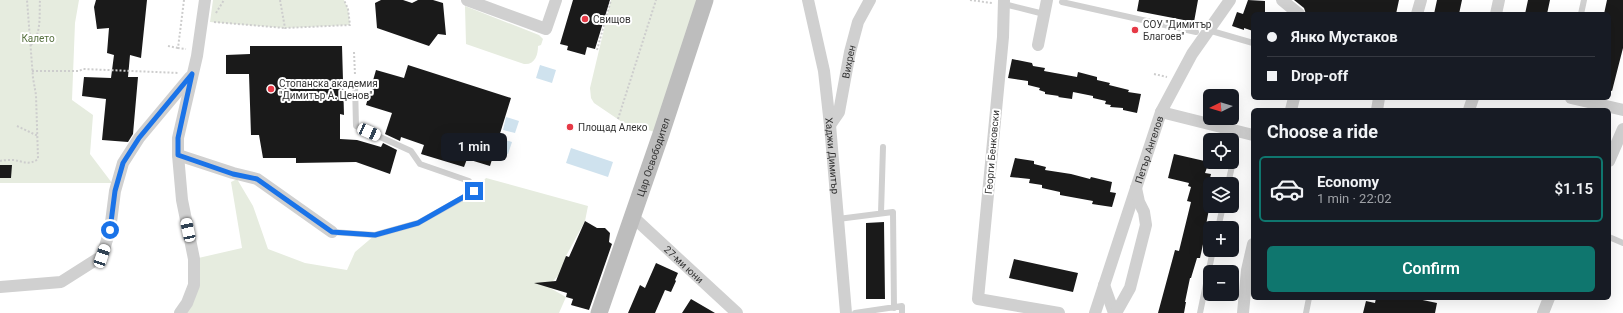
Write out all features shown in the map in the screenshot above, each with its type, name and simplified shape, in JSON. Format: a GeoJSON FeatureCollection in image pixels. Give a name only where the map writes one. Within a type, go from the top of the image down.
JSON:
{"type":"FeatureCollection","features":[{"type":"Feature","properties":{"kind":"street"},"geometry":{"type":"LineString","coordinates":[[184,310],[194,284],[194,259],[182,200],[178,138],[197,56],[205,0]]}},
{"type":"Feature","properties":{"kind":"street"},"geometry":{"type":"LineString","coordinates":[[467,0],[546,29],[556,0]]}},
{"type":"Feature","properties":{"kind":"street","name":"Цар Освободител"},"geometry":{"type":"LineString","coordinates":[[599,313],[705,0]]}},
{"type":"Feature","properties":{"kind":"street","name":"Хаджи Димитър"},"geometry":{"type":"LineString","coordinates":[[808,0],[824,71],[846,313]]}},
{"type":"Feature","properties":{"kind":"street","name":"Вихрен"},"geometry":{"type":"LineString","coordinates":[[830,125],[839,112],[850,52],[858,22],[870,0]]}},
{"type":"Feature","properties":{"kind":"street"},"geometry":{"type":"LineString","coordinates":[[1038,45],[1047,0]]}},
{"type":"Feature","properties":{"kind":"street","name":"Петър Ангелов"},"geometry":{"type":"LineString","coordinates":[[1095,313],[1161,112],[1192,54],[1230,0]]}},
{"type":"Feature","properties":{"kind":"street"},"geometry":{"type":"LineString","coordinates":[[1282,0],[1297,12]]}},
{"type":"Feature","properties":{"kind":"street"},"geometry":{"type":"LineString","coordinates":[[1418,12],[1421,0]]}},
{"type":"Feature","properties":{"kind":"street"},"geometry":{"type":"LineString","coordinates":[[1496,12],[1499,0]]}},
{"type":"Feature","properties":{"kind":"street","name":"Георги Бенковски"},"geometry":{"type":"LineString","coordinates":[[1004,2],[1003,37],[978,299],[1059,313]]}},
{"type":"Feature","properties":{"kind":"street"},"geometry":{"type":"LineString","coordinates":[[0,287],[61,282],[102,256],[110,230],[115,191],[123,163],[139,138],[192,74]]}},
{"type":"Feature","properties":{"kind":"street"},"geometry":{"type":"LineString","coordinates":[[1580,100],[1623,110]]}},
{"type":"Feature","properties":{"kind":"street"},"geometry":{"type":"LineString","coordinates":[[1161,112],[1227,133]]}},
{"type":"Feature","properties":{"kind":"street"},"geometry":{"type":"LineString","coordinates":[[1611,156],[1623,129]]}},
{"type":"Feature","properties":{"kind":"street"},"geometry":{"type":"LineString","coordinates":[[1239,135],[1251,135]]}},
{"type":"Feature","properties":{"kind":"street"},"geometry":{"type":"LineString","coordinates":[[178,155],[233,174],[257,179],[332,232]]}},
{"type":"Feature","properties":{"kind":"street"},"geometry":{"type":"LineString","coordinates":[[1115,313],[1130,288],[1146,225],[1144,212],[1139,202],[1136,187]]}},
{"type":"Feature","properties":{"kind":"street","name":"27-ми юни"},"geometry":{"type":"LineString","coordinates":[[632,216],[737,313]]}},
{"type":"Feature","properties":{"kind":"street"},"geometry":{"type":"LineString","coordinates":[[1244,313],[1247,270],[1251,253]]}},
{"type":"Feature","properties":{"kind":"street"},"geometry":{"type":"LineString","coordinates":[[1104,286],[1115,313]]}},
{"type":"Feature","properties":{"kind":"street"},"geometry":{"type":"LineString","coordinates":[[1543,313],[1548,300]]}},
{"type":"Feature","properties":{"kind":"lane"},"geometry":{"type":"LineString","coordinates":[[1063,0],[1062,2],[1196,32]]}},
{"type":"Feature","properties":{"kind":"lane"},"geometry":{"type":"LineString","coordinates":[[1581,12],[1584,0]]}},
{"type":"Feature","properties":{"kind":"lane"},"geometry":{"type":"LineString","coordinates":[[1004,2],[1044,14]]}},
{"type":"Feature","properties":{"kind":"lane"},"geometry":{"type":"LineString","coordinates":[[1208,30],[1251,42]]}},
{"type":"Feature","properties":{"kind":"lane"},"geometry":{"type":"LineString","coordinates":[[332,232],[375,235],[418,223],[474,191],[469,181],[420,164],[411,151],[356,126],[355,84]]}},
{"type":"Feature","properties":{"kind":"lane"},"geometry":{"type":"LineString","coordinates":[[881,214],[883,147]]}},
{"type":"Feature","properties":{"kind":"lane"},"geometry":{"type":"LineString","coordinates":[[838,219],[893,212],[894,308]]}},
{"type":"Feature","properties":{"kind":"lane"},"geometry":{"type":"LineString","coordinates":[[1611,238],[1623,243]]}},
{"type":"Feature","properties":{"kind":"lane"},"geometry":{"type":"LineString","coordinates":[[1200,313],[1212,257]]}},
{"type":"Feature","properties":{"kind":"lane"},"geometry":{"type":"LineString","coordinates":[[1306,313],[1309,300]]}},
{"type":"Feature","properties":{"kind":"lane"},"geometry":{"type":"LineString","coordinates":[[854,313],[902,306],[902,313]]}},
{"type":"Feature","properties":{"kind":"path"},"geometry":{"type":"LineString","coordinates":[[0,160],[14,160],[28,164],[33,163],[38,159],[38,136],[27,0]]}},
{"type":"Feature","properties":{"kind":"path"},"geometry":{"type":"LineString","coordinates":[[30,45],[35,40],[39,25],[40,0]]}},
{"type":"Feature","properties":{"kind":"path"},"geometry":{"type":"LineString","coordinates":[[178,48],[184,0]]}},
{"type":"Feature","properties":{"kind":"path"},"geometry":{"type":"LineString","coordinates":[[224,0],[210,22],[285,28],[350,25],[348,9],[344,0]]}},
{"type":"Feature","properties":{"kind":"path"},"geometry":{"type":"LineString","coordinates":[[280,0],[285,28]]}},
{"type":"Feature","properties":{"kind":"path"},"geometry":{"type":"LineString","coordinates":[[597,50],[611,0]]}},
{"type":"Feature","properties":{"kind":"path"},"geometry":{"type":"LineString","coordinates":[[618,119],[656,0]]}},
{"type":"Feature","properties":{"kind":"path"},"geometry":{"type":"LineString","coordinates":[[970,0],[1004,2]]}},
{"type":"Feature","properties":{"kind":"path"},"geometry":{"type":"LineString","coordinates":[[168,46],[186,50]]}},
{"type":"Feature","properties":{"kind":"path"},"geometry":{"type":"LineString","coordinates":[[354,52],[355,84]]}},
{"type":"Feature","properties":{"kind":"path"},"geometry":{"type":"LineString","coordinates":[[32,71],[79,71],[83,69],[192,74]]}},
{"type":"Feature","properties":{"kind":"path"},"geometry":{"type":"LineString","coordinates":[[1154,74],[1167,77]]}},
{"type":"Feature","properties":{"kind":"path"},"geometry":{"type":"LineString","coordinates":[[17,126],[38,136]]}},
{"type":"Feature","properties":{"kind":"green space","name":"Калето"},"geometry":{"type":"Polygon","coordinates":[[[0,0],[79,0],[75,23],[72,100],[93,115],[90,154],[112,183],[0,183],[0,0]]]}},
{"type":"Feature","properties":{"kind":"green space"},"geometry":{"type":"Polygon","coordinates":[[[213,0],[344,0],[348,9],[350,25],[285,28],[210,22],[213,0]]]}},
{"type":"Feature","properties":{"kind":"green space"},"geometry":{"type":"Polygon","coordinates":[[[611,0],[702,0],[661,134],[622,122],[594,103],[591,98],[590,88],[611,0]]]}},
{"type":"Feature","properties":{"kind":"green space"},"geometry":{"type":"Polygon","coordinates":[[[465,6],[539,35],[543,39],[541,45],[538,46],[535,59],[531,63],[524,64],[466,44],[465,6]]]}},
{"type":"Feature","properties":{"kind":"green space"},"geometry":{"type":"Polygon","coordinates":[[[486,178],[588,206],[585,221],[566,256],[563,271],[553,281],[550,288],[566,297],[559,313],[184,313],[194,259],[242,248],[231,182],[237,179],[253,206],[268,249],[305,263],[347,270],[355,252],[375,235],[418,223],[475,191],[486,178]]]}},
{"type":"Feature","properties":{"kind":"water"},"geometry":{"type":"Polygon","coordinates":[[[540,65],[556,70],[552,83],[536,78],[540,65]]]}},
{"type":"Feature","properties":{"kind":"water"},"geometry":{"type":"Polygon","coordinates":[[[506,117],[519,121],[515,133],[503,130],[506,117]]]}},
{"type":"Feature","properties":{"kind":"water"},"geometry":{"type":"Polygon","coordinates":[[[499,138],[512,142],[508,154],[496,150],[499,138]]]}},
{"type":"Feature","properties":{"kind":"water"},"geometry":{"type":"Polygon","coordinates":[[[571,148],[613,162],[608,177],[566,163],[571,148]]]}},
{"type":"Feature","properties":{"kind":"building"},"geometry":{"type":"Polygon","coordinates":[[[96,0],[147,0],[141,58],[130,55],[128,77],[138,77],[133,134],[128,142],[102,140],[106,99],[82,96],[84,77],[111,78],[114,55],[107,53],[109,28],[97,29],[94,7],[96,0]]]}},
{"type":"Feature","properties":{"kind":"building"},"geometry":{"type":"Polygon","coordinates":[[[381,0],[403,0],[412,3],[418,0],[433,0],[443,3],[446,35],[438,34],[429,46],[377,28],[375,3],[381,0]]]}},
{"type":"Feature","properties":{"kind":"building"},"geometry":{"type":"Polygon","coordinates":[[[573,0],[610,0],[595,49],[587,47],[585,55],[567,50],[568,46],[560,44],[573,0]]]}},
{"type":"Feature","properties":{"kind":"building"},"geometry":{"type":"Polygon","coordinates":[[[1139,0],[1198,0],[1194,22],[1137,11],[1139,0]]]}},
{"type":"Feature","properties":{"kind":"building"},"geometry":{"type":"Polygon","coordinates":[[[1248,0],[1265,1],[1265,12],[1251,12],[1251,30],[1244,28],[1244,30],[1232,26],[1237,12],[1243,14],[1248,0]]]}},
{"type":"Feature","properties":{"kind":"building"},"geometry":{"type":"Polygon","coordinates":[[[1294,0],[1399,0],[1396,12],[1305,12],[1304,8],[1294,0]]]}},
{"type":"Feature","properties":{"kind":"building"},"geometry":{"type":"Polygon","coordinates":[[[1437,0],[1462,0],[1459,12],[1434,12],[1437,0]]]}},
{"type":"Feature","properties":{"kind":"building"},"geometry":{"type":"Polygon","coordinates":[[[1528,0],[1550,0],[1547,12],[1525,12],[1528,0]]]}},
{"type":"Feature","properties":{"kind":"building"},"geometry":{"type":"Polygon","coordinates":[[[1607,0],[1623,0],[1623,48],[1612,91],[1611,12],[1604,12],[1607,0]]]}},
{"type":"Feature","properties":{"kind":"building"},"geometry":{"type":"Polygon","coordinates":[[[250,46],[342,46],[344,115],[340,114],[340,139],[357,140],[381,147],[383,143],[397,150],[390,174],[356,162],[296,163],[296,158],[263,158],[259,135],[251,135],[249,74],[226,74],[226,55],[250,54],[250,46]]]}},
{"type":"Feature","properties":{"kind":"building"},"geometry":{"type":"Polygon","coordinates":[[[1012,59],[1032,63],[1033,66],[1045,68],[1044,71],[1077,77],[1078,72],[1097,77],[1097,80],[1110,83],[1109,85],[1129,90],[1128,92],[1141,94],[1137,113],[1123,110],[1123,108],[1110,107],[1111,105],[1105,104],[1106,101],[1093,98],[1093,96],[1073,92],[1072,99],[1045,94],[1045,92],[1039,90],[1040,88],[1028,85],[1028,81],[1008,78],[1012,59]]]}},
{"type":"Feature","properties":{"kind":"building"},"geometry":{"type":"Polygon","coordinates":[[[408,65],[511,98],[490,166],[467,159],[464,167],[421,154],[424,145],[401,137],[400,141],[385,134],[392,113],[366,105],[376,70],[404,78],[408,65]]]}},
{"type":"Feature","properties":{"kind":"building"},"geometry":{"type":"Polygon","coordinates":[[[1174,154],[1203,161],[1203,169],[1206,169],[1205,173],[1211,174],[1210,177],[1203,177],[1203,213],[1208,213],[1207,221],[1203,221],[1203,244],[1200,258],[1197,258],[1190,278],[1184,313],[1158,313],[1175,250],[1179,251],[1191,202],[1187,201],[1191,187],[1188,186],[1189,183],[1168,178],[1174,154]]]}},
{"type":"Feature","properties":{"kind":"building"},"geometry":{"type":"Polygon","coordinates":[[[1015,158],[1034,161],[1034,164],[1046,167],[1045,170],[1090,179],[1091,177],[1112,182],[1110,192],[1116,193],[1112,207],[1092,204],[1093,201],[1060,195],[1060,192],[1042,188],[1042,185],[1029,183],[1030,179],[1010,177],[1015,158]]]}},
{"type":"Feature","properties":{"kind":"building"},"geometry":{"type":"Polygon","coordinates":[[[0,165],[12,165],[11,178],[0,178],[0,165]]]}},
{"type":"Feature","properties":{"kind":"building"},"geometry":{"type":"Polygon","coordinates":[[[585,221],[597,228],[605,228],[610,233],[609,242],[612,244],[589,310],[571,305],[573,299],[566,297],[567,293],[534,283],[556,281],[566,256],[569,257],[585,221]]]}},
{"type":"Feature","properties":{"kind":"building"},"geometry":{"type":"Polygon","coordinates":[[[884,222],[885,299],[866,299],[866,223],[884,222]]]}},
{"type":"Feature","properties":{"kind":"building"},"geometry":{"type":"Polygon","coordinates":[[[1014,259],[1078,273],[1073,292],[1009,278],[1014,259]]]}},
{"type":"Feature","properties":{"kind":"building"},"geometry":{"type":"Polygon","coordinates":[[[656,263],[678,273],[671,292],[665,290],[655,313],[628,313],[640,285],[645,288],[656,263]]]}},
{"type":"Feature","properties":{"kind":"building"},"geometry":{"type":"Polygon","coordinates":[[[691,299],[715,313],[682,313],[691,299]]]}},
{"type":"Feature","properties":{"kind":"building"},"geometry":{"type":"Polygon","coordinates":[[[1376,300],[1423,300],[1437,303],[1435,313],[1363,313],[1366,301],[1375,303],[1376,300]]]}},
{"type":"Feature","properties":{"kind":"place","name":"Свищов"},"geometry":{"type":"Point","coordinates":[585,19]}},
{"type":"Feature","properties":{"kind":"place","name":"СОУ \"Димитър Благоев\""},"geometry":{"type":"Point","coordinates":[1135,30]}},
{"type":"Feature","properties":{"kind":"place","name":"Стопанска академия \"Димитър А. Ценов\""},"geometry":{"type":"Point","coordinates":[271,89]}},
{"type":"Feature","properties":{"kind":"place","name":"Площад Алеко"},"geometry":{"type":"Point","coordinates":[570,127]}},
{"type":"Feature","properties":{"kind":"route"},"geometry":{"type":"LineString","coordinates":[[110,230],[115,191],[123,163],[139,138],[192,74],[178,138],[178,155],[233,174],[257,179],[332,232],[375,235],[418,223],[438,210],[474,191]]}}]}
